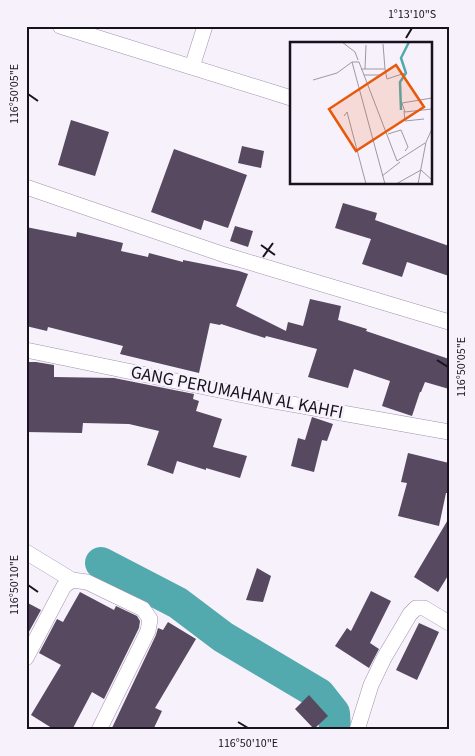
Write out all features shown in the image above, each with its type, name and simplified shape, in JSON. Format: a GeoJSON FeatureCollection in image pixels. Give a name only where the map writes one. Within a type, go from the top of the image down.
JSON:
{"type":"FeatureCollection","features":[{"type":"Feature","properties":{"kind":"street"},"geometry":{"type":"LineString","coordinates":[[60,26],[290,98]]}},
{"type":"Feature","properties":{"kind":"street"},"geometry":{"type":"LineString","coordinates":[[192,67],[206,26]]}},
{"type":"Feature","properties":{"kind":"street"},"geometry":{"type":"LineString","coordinates":[[26,187],[225,256],[449,322]]}},
{"type":"Feature","properties":{"kind":"street","name":"GANG PERUMAHAN AL KAHFI"},"geometry":{"type":"LineString","coordinates":[[26,350],[263,399],[449,432]]}},
{"type":"Feature","properties":{"kind":"street"},"geometry":{"type":"LineString","coordinates":[[26,552],[72,580],[87,582],[144,610],[150,619],[148,631],[99,730]]}},
{"type":"Feature","properties":{"kind":"street"},"geometry":{"type":"LineString","coordinates":[[26,658],[64,586],[72,580]]}},
{"type":"Feature","properties":{"kind":"street"},"geometry":{"type":"LineString","coordinates":[[357,730],[371,685],[384,658],[410,614],[416,608],[424,608],[449,623]]}},
{"type":"Feature","properties":{"kind":"building"},"geometry":{"type":"Polygon","coordinates":[[[71,120],[109,132],[95,176],[58,165],[71,120]]]}},
{"type":"Feature","properties":{"kind":"building"},"geometry":{"type":"Polygon","coordinates":[[[242,146],[264,151],[261,168],[238,163],[242,146]]]}},
{"type":"Feature","properties":{"kind":"building"},"geometry":{"type":"Polygon","coordinates":[[[174,149],[247,175],[228,228],[204,220],[201,230],[151,212],[174,149]]]}},
{"type":"Feature","properties":{"kind":"building"},"geometry":{"type":"Polygon","coordinates":[[[343,203],[377,213],[375,220],[449,246],[449,276],[407,262],[402,277],[362,264],[371,239],[335,228],[343,203]]]}},
{"type":"Feature","properties":{"kind":"building"},"geometry":{"type":"Polygon","coordinates":[[[235,226],[253,231],[248,247],[230,241],[235,226]]]}},
{"type":"Feature","properties":{"kind":"building"},"geometry":{"type":"Polygon","coordinates":[[[26,227],[76,237],[77,232],[123,243],[121,251],[148,257],[149,253],[183,262],[183,260],[248,274],[236,306],[286,331],[288,322],[303,326],[310,299],[341,306],[338,320],[449,359],[449,389],[425,382],[412,416],[382,406],[390,381],[354,369],[348,388],[308,377],[317,349],[266,336],[265,338],[221,324],[210,323],[199,373],[120,354],[123,346],[48,327],[47,331],[26,326],[26,227]]]}},
{"type":"Feature","properties":{"kind":"building"},"geometry":{"type":"Polygon","coordinates":[[[26,362],[54,365],[54,377],[114,378],[194,394],[193,399],[199,401],[196,411],[222,419],[213,447],[247,456],[240,478],[177,461],[173,474],[147,465],[159,431],[129,424],[83,423],[82,433],[26,432],[26,362]]]}},
{"type":"Feature","properties":{"kind":"building"},"geometry":{"type":"Polygon","coordinates":[[[312,417],[333,424],[327,441],[322,440],[314,472],[291,466],[298,438],[305,440],[312,417]]]}},
{"type":"Feature","properties":{"kind":"building"},"geometry":{"type":"Polygon","coordinates":[[[408,453],[449,463],[449,493],[446,493],[439,526],[398,516],[407,483],[401,482],[408,453]]]}},
{"type":"Feature","properties":{"kind":"building"},"geometry":{"type":"Polygon","coordinates":[[[449,518],[449,574],[438,592],[414,577],[449,518]]]}},
{"type":"Feature","properties":{"kind":"building"},"geometry":{"type":"Polygon","coordinates":[[[257,568],[271,576],[263,602],[246,600],[257,568]]]}},
{"type":"Feature","properties":{"kind":"building"},"geometry":{"type":"Polygon","coordinates":[[[371,591],[391,601],[370,643],[379,649],[369,668],[335,646],[347,628],[351,631],[371,591]]]}},
{"type":"Feature","properties":{"kind":"building"},"geometry":{"type":"Polygon","coordinates":[[[80,592],[114,610],[116,606],[137,616],[140,621],[139,628],[104,699],[92,692],[72,730],[55,730],[31,715],[61,665],[39,653],[57,619],[63,622],[80,592]]]}},
{"type":"Feature","properties":{"kind":"building"},"geometry":{"type":"Polygon","coordinates":[[[26,602],[41,610],[26,637],[26,602]]]}},
{"type":"Feature","properties":{"kind":"building"},"geometry":{"type":"Polygon","coordinates":[[[168,622],[196,639],[155,708],[162,711],[153,730],[111,730],[158,628],[163,630],[168,622]]]}},
{"type":"Feature","properties":{"kind":"building"},"geometry":{"type":"Polygon","coordinates":[[[419,623],[439,632],[417,680],[396,670],[419,623]]]}},
{"type":"Feature","properties":{"kind":"building"},"geometry":{"type":"Polygon","coordinates":[[[309,695],[328,716],[314,729],[295,709],[309,695]]]}},
{"type":"Feature","properties":{"kind":"waterway"},"geometry":{"type":"LineString","coordinates":[[101,563],[178,603],[223,637],[319,694],[334,713],[335,730]]}}]}
